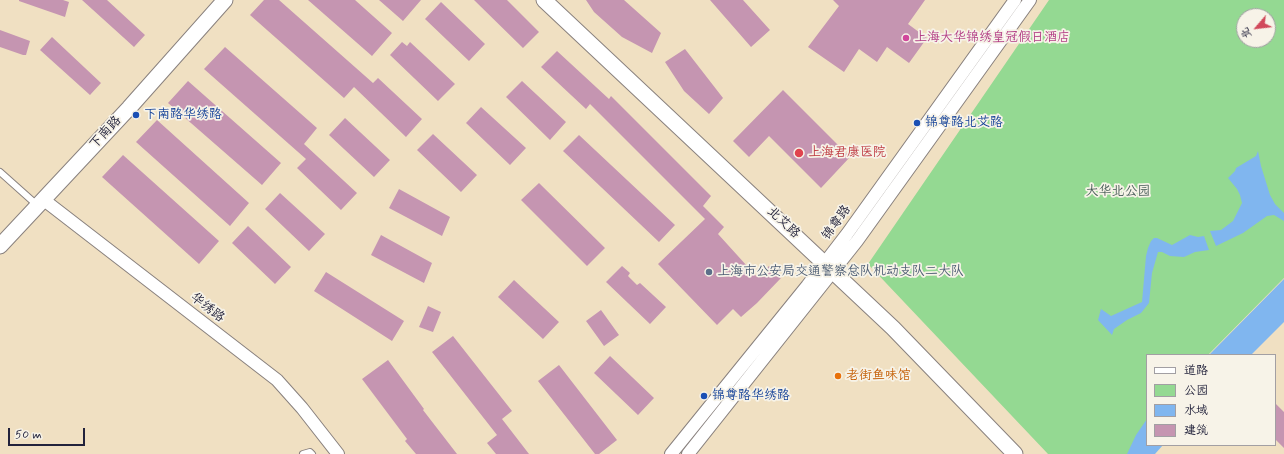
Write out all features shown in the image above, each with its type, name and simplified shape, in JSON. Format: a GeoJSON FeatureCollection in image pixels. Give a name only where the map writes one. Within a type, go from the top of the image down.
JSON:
{"type":"FeatureCollection","features":[{"type":"Feature","properties":{"kind":"street","name":"下南路"},"geometry":{"type":"LineString","coordinates":[[0,246],[41,203],[225,0]]}},
{"type":"Feature","properties":{"kind":"street","name":"北艾路"},"geometry":{"type":"LineString","coordinates":[[544,0],[893,328],[935,369],[1015,454]]}},
{"type":"Feature","properties":{"kind":"street","name":"锦尊路"},"geometry":{"type":"LineString","coordinates":[[688,454],[829,267],[847,234],[1015,0]]}},
{"type":"Feature","properties":{"kind":"street","name":"锦尊路"},"geometry":{"type":"LineString","coordinates":[[671,454],[829,267],[857,241],[1030,0]]}},
{"type":"Feature","properties":{"kind":"street","name":"华绣路"},"geometry":{"type":"LineString","coordinates":[[41,203],[277,380],[302,408],[338,454]]}},
{"type":"Feature","properties":{"kind":"lane"},"geometry":{"type":"LineString","coordinates":[[0,172],[41,203]]}},
{"type":"Feature","properties":{"kind":"lane"},"geometry":{"type":"LineString","coordinates":[[303,454],[310,452],[312,454]]}},
{"type":"Feature","properties":{"kind":"green space","name":"大华北公园"},"geometry":{"type":"Polygon","coordinates":[[[1049,0],[1284,0],[1284,278],[1209,354],[1146,354],[1146,422],[1128,454],[1048,454],[868,264],[1049,0]]]}},
{"type":"Feature","properties":{"kind":"water"},"geometry":{"type":"Polygon","coordinates":[[[1258,151],[1270,195],[1275,204],[1284,213],[1284,221],[1274,215],[1267,216],[1243,233],[1216,246],[1210,231],[1221,230],[1233,221],[1242,203],[1237,189],[1228,178],[1236,168],[1256,156],[1258,151]]]}},
{"type":"Feature","properties":{"kind":"water"},"geometry":{"type":"Polygon","coordinates":[[[1190,235],[1198,237],[1204,236],[1209,250],[1195,252],[1184,257],[1170,256],[1162,252],[1158,252],[1152,273],[1149,303],[1141,313],[1114,329],[1112,335],[1098,320],[1101,309],[1111,316],[1142,302],[1146,256],[1151,241],[1154,238],[1157,238],[1172,245],[1190,235]]]}},
{"type":"Feature","properties":{"kind":"water"},"geometry":{"type":"Polygon","coordinates":[[[1284,279],[1284,322],[1252,354],[1210,354],[1284,279]]]}},
{"type":"Feature","properties":{"kind":"water"},"geometry":{"type":"Polygon","coordinates":[[[1146,420],[1146,446],[1162,446],[1155,454],[1127,454],[1136,435],[1146,420]]]}},
{"type":"Feature","properties":{"kind":"building"},"geometry":{"type":"Polygon","coordinates":[[[19,0],[63,0],[69,2],[65,17],[19,0]]]}},
{"type":"Feature","properties":{"kind":"building"},"geometry":{"type":"Polygon","coordinates":[[[82,0],[107,0],[145,35],[134,47],[82,0]]]}},
{"type":"Feature","properties":{"kind":"building"},"geometry":{"type":"Polygon","coordinates":[[[264,0],[279,0],[373,83],[378,78],[422,119],[406,137],[354,87],[344,98],[250,15],[264,0]]]}},
{"type":"Feature","properties":{"kind":"building"},"geometry":{"type":"Polygon","coordinates":[[[308,0],[355,0],[392,33],[372,56],[308,0]]]}},
{"type":"Feature","properties":{"kind":"building"},"geometry":{"type":"Polygon","coordinates":[[[379,0],[421,0],[403,21],[379,0]]]}},
{"type":"Feature","properties":{"kind":"building"},"geometry":{"type":"Polygon","coordinates":[[[474,0],[507,0],[539,32],[523,48],[474,0]]]}},
{"type":"Feature","properties":{"kind":"building"},"geometry":{"type":"Polygon","coordinates":[[[586,0],[624,0],[661,33],[652,53],[622,37],[594,12],[586,0]]]}},
{"type":"Feature","properties":{"kind":"building"},"geometry":{"type":"Polygon","coordinates":[[[710,0],[743,0],[770,30],[751,47],[710,0]]]}},
{"type":"Feature","properties":{"kind":"building","name":"上海大华锦绣皇冠假日酒店"},"geometry":{"type":"Polygon","coordinates":[[[833,0],[925,0],[908,24],[927,38],[909,63],[887,47],[877,62],[859,49],[844,72],[808,47],[839,6],[833,0]]]}},
{"type":"Feature","properties":{"kind":"building"},"geometry":{"type":"Polygon","coordinates":[[[441,2],[485,44],[469,61],[425,19],[441,2]]]}},
{"type":"Feature","properties":{"kind":"building"},"geometry":{"type":"Polygon","coordinates":[[[0,30],[30,41],[26,55],[0,47],[0,30]]]}},
{"type":"Feature","properties":{"kind":"building"},"geometry":{"type":"Polygon","coordinates":[[[52,37],[101,83],[90,95],[40,50],[52,37]]]}},
{"type":"Feature","properties":{"kind":"building"},"geometry":{"type":"Polygon","coordinates":[[[402,42],[407,46],[410,42],[455,84],[438,101],[390,55],[402,42]]]}},
{"type":"Feature","properties":{"kind":"building"},"geometry":{"type":"Polygon","coordinates":[[[225,47],[317,128],[304,144],[357,193],[341,210],[297,168],[306,159],[204,69],[225,47]]]}},
{"type":"Feature","properties":{"kind":"building"},"geometry":{"type":"Polygon","coordinates":[[[685,49],[723,98],[709,114],[684,91],[665,62],[685,49]]]}},
{"type":"Feature","properties":{"kind":"building"},"geometry":{"type":"Polygon","coordinates":[[[557,51],[609,99],[611,96],[711,196],[703,206],[724,227],[718,234],[757,277],[769,266],[781,278],[741,317],[733,309],[717,325],[658,264],[705,219],[590,104],[586,109],[541,67],[557,51]]]}},
{"type":"Feature","properties":{"kind":"building"},"geometry":{"type":"Polygon","coordinates":[[[188,81],[281,163],[262,185],[168,103],[188,81]]]}},
{"type":"Feature","properties":{"kind":"building"},"geometry":{"type":"Polygon","coordinates":[[[522,81],[566,122],[550,140],[506,97],[522,81]]]}},
{"type":"Feature","properties":{"kind":"building"},"geometry":{"type":"Polygon","coordinates":[[[783,90],[850,157],[821,188],[769,136],[749,157],[733,141],[783,90]]]}},
{"type":"Feature","properties":{"kind":"building"},"geometry":{"type":"Polygon","coordinates":[[[481,107],[526,148],[510,165],[466,123],[481,107]]]}},
{"type":"Feature","properties":{"kind":"building"},"geometry":{"type":"Polygon","coordinates":[[[345,118],[390,160],[374,177],[329,135],[345,118]]]}},
{"type":"Feature","properties":{"kind":"building"},"geometry":{"type":"Polygon","coordinates":[[[157,120],[249,203],[230,226],[136,142],[157,120]]]}},
{"type":"Feature","properties":{"kind":"building"},"geometry":{"type":"Polygon","coordinates":[[[433,134],[477,175],[461,192],[417,150],[433,134]]]}},
{"type":"Feature","properties":{"kind":"building"},"geometry":{"type":"Polygon","coordinates":[[[579,135],[675,225],[659,242],[563,151],[579,135]]]}},
{"type":"Feature","properties":{"kind":"building"},"geometry":{"type":"Polygon","coordinates":[[[123,155],[219,241],[199,264],[102,177],[123,155]]]}},
{"type":"Feature","properties":{"kind":"building"},"geometry":{"type":"Polygon","coordinates":[[[539,183],[605,248],[587,266],[521,200],[539,183]]]}},
{"type":"Feature","properties":{"kind":"building"},"geometry":{"type":"Polygon","coordinates":[[[399,189],[450,217],[442,236],[389,208],[399,189]]]}},
{"type":"Feature","properties":{"kind":"building"},"geometry":{"type":"Polygon","coordinates":[[[280,193],[325,234],[309,251],[265,209],[280,193]]]}},
{"type":"Feature","properties":{"kind":"building"},"geometry":{"type":"Polygon","coordinates":[[[248,226],[291,267],[275,284],[232,243],[248,226]]]}},
{"type":"Feature","properties":{"kind":"building"},"geometry":{"type":"Polygon","coordinates":[[[381,235],[432,263],[424,283],[371,255],[381,235]]]}},
{"type":"Feature","properties":{"kind":"building"},"geometry":{"type":"Polygon","coordinates":[[[622,266],[630,273],[628,276],[637,285],[640,283],[666,307],[650,324],[606,282],[622,266]]]}},
{"type":"Feature","properties":{"kind":"building"},"geometry":{"type":"Polygon","coordinates":[[[326,272],[404,321],[392,341],[314,291],[326,272]]]}},
{"type":"Feature","properties":{"kind":"building"},"geometry":{"type":"Polygon","coordinates":[[[514,280],[559,322],[543,339],[498,297],[514,280]]]}},
{"type":"Feature","properties":{"kind":"building"},"geometry":{"type":"Polygon","coordinates":[[[428,306],[441,312],[433,332],[419,327],[428,306]]]}},
{"type":"Feature","properties":{"kind":"building"},"geometry":{"type":"Polygon","coordinates":[[[601,310],[619,335],[604,346],[586,321],[601,310]]]}},
{"type":"Feature","properties":{"kind":"building"},"geometry":{"type":"Polygon","coordinates":[[[453,336],[512,411],[502,419],[529,454],[496,454],[487,443],[497,435],[432,352],[453,336]]]}},
{"type":"Feature","properties":{"kind":"building"},"geometry":{"type":"Polygon","coordinates":[[[610,356],[654,398],[638,415],[594,373],[610,356]]]}},
{"type":"Feature","properties":{"kind":"building"},"geometry":{"type":"Polygon","coordinates":[[[388,360],[424,409],[423,410],[457,454],[416,454],[405,441],[407,439],[362,379],[388,360]]]}},
{"type":"Feature","properties":{"kind":"building"},"geometry":{"type":"Polygon","coordinates":[[[559,365],[617,440],[599,454],[595,454],[538,381],[559,365]]]}},
{"type":"Feature","properties":{"kind":"building"},"geometry":{"type":"Polygon","coordinates":[[[1276,404],[1284,412],[1284,448],[1276,440],[1276,404]]]}},
{"type":"Feature","properties":{"kind":"place","name":"上海大华锦绣皇冠假日酒店"},"geometry":{"type":"Point","coordinates":[906,38]}},
{"type":"Feature","properties":{"kind":"place","name":"下南路华绣路"},"geometry":{"type":"Point","coordinates":[136,115]}},
{"type":"Feature","properties":{"kind":"place","name":"锦尊路北艾路"},"geometry":{"type":"Point","coordinates":[917,123]}},
{"type":"Feature","properties":{"kind":"place","name":"上海君康医院"},"geometry":{"type":"Point","coordinates":[799,153]}},
{"type":"Feature","properties":{"kind":"place","name":"上海市公安局交通警察总队机动支队二大队"},"geometry":{"type":"Point","coordinates":[709,272]}},
{"type":"Feature","properties":{"kind":"place","name":"老街鱼味馆"},"geometry":{"type":"Point","coordinates":[838,376]}},
{"type":"Feature","properties":{"kind":"place","name":"锦尊路华绣路"},"geometry":{"type":"Point","coordinates":[704,396]}}]}
